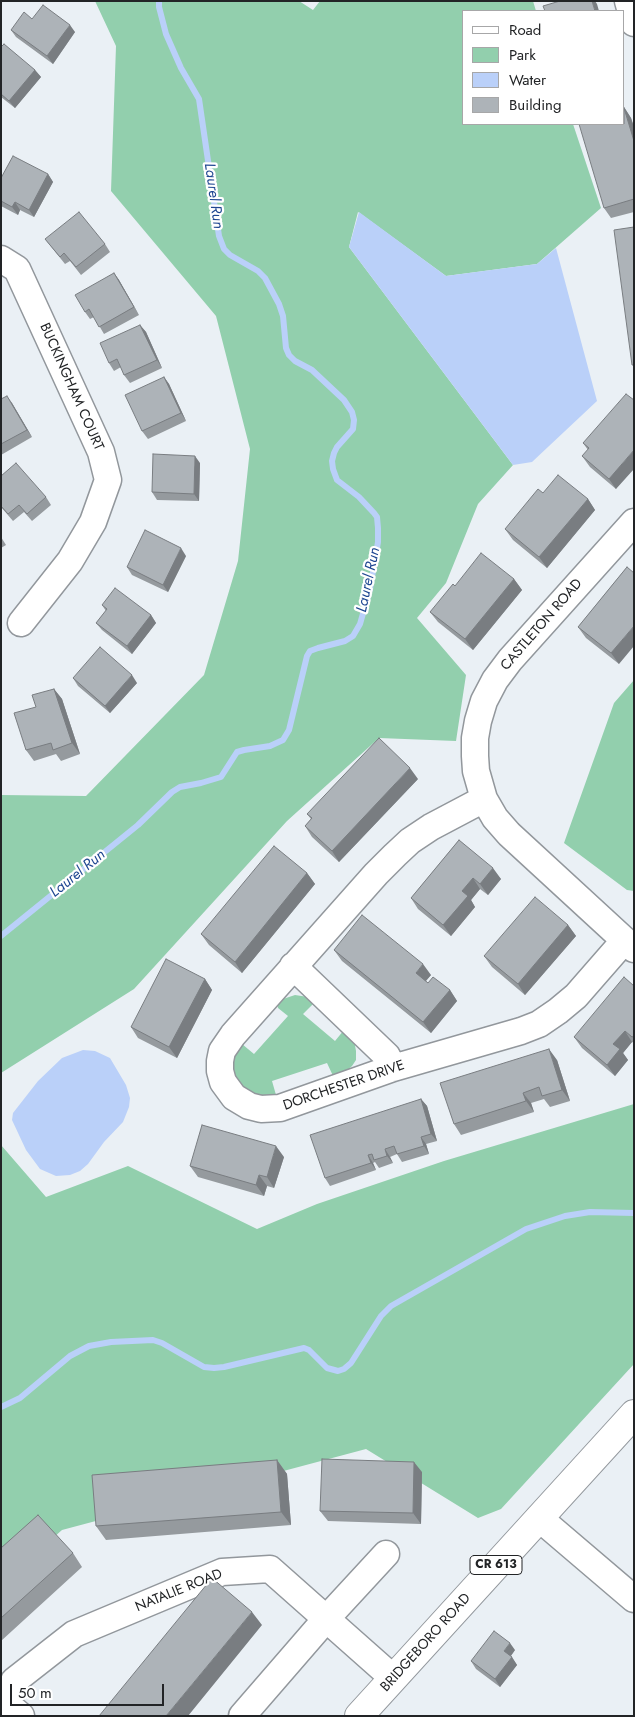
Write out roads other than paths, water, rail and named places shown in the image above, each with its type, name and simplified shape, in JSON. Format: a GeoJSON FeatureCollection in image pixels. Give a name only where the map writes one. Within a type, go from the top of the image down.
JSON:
{"type":"FeatureCollection","features":[{"type":"Feature","properties":{"kind":"main road","name":"BRIDGEBORO ROAD"},"geometry":{"type":"LineString","coordinates":[[359,1716],[634,1414]]}},
{"type":"Feature","properties":{"kind":"street"},"geometry":{"type":"LineString","coordinates":[[628,1],[634,22]]}},
{"type":"Feature","properties":{"kind":"street","name":"BUCKINGHAM COURT"},"geometry":{"type":"LineString","coordinates":[[1,259],[17,269],[101,452],[108,480],[93,522],[70,561],[21,623]]}},
{"type":"Feature","properties":{"kind":"street","name":"CASTLETON ROAD"},"geometry":{"type":"LineString","coordinates":[[629,945],[509,834],[495,818],[484,799],[476,771],[475,756],[476,730],[484,701],[495,680],[510,660],[634,522]]}},
{"type":"Feature","properties":{"kind":"street","name":"DORCHESTER DRIVE"},"geometry":{"type":"LineString","coordinates":[[484,799],[453,814],[410,841],[376,874],[233,1034],[222,1051],[220,1071],[223,1082],[234,1097],[249,1106],[271,1110],[280,1108],[393,1068],[521,1031],[539,1024],[558,1011],[629,945]]}},
{"type":"Feature","properties":{"kind":"street"},"geometry":{"type":"LineString","coordinates":[[293,966],[387,1056],[393,1068]]}},
{"type":"Feature","properties":{"kind":"street"},"geometry":{"type":"LineString","coordinates":[[539,1518],[634,1599]]}},
{"type":"Feature","properties":{"kind":"street"},"geometry":{"type":"LineString","coordinates":[[242,1716],[326,1619],[386,1554]]}},
{"type":"Feature","properties":{"kind":"street","name":"NATALIE ROAD"},"geometry":{"type":"LineString","coordinates":[[21,1716],[8,1705],[14,1681],[74,1634],[222,1572],[270,1569],[394,1678]]}},
{"type":"Feature","properties":{"kind":"water"},"geometry":{"type":"Polygon","coordinates":[[[359,212],[446,276],[537,264],[556,248],[597,401],[532,462],[513,465],[349,247],[359,212]]]}},
{"type":"Feature","properties":{"kind":"water"},"geometry":{"type":"Polygon","coordinates":[[[83,1050],[95,1051],[110,1058],[126,1085],[130,1098],[129,1107],[123,1122],[104,1142],[88,1164],[80,1171],[70,1175],[56,1176],[40,1169],[26,1150],[12,1120],[13,1113],[38,1081],[62,1058],[83,1050]]]}},
{"type":"Feature","properties":{"kind":"waterway","name":"Laurel Run"},"geometry":{"type":"LineString","coordinates":[[1,936],[138,825],[172,792],[180,787],[221,777],[237,752],[270,746],[283,740],[289,730],[307,656],[310,651],[345,641],[353,636],[360,624],[370,589],[378,542],[377,517],[359,497],[337,480],[333,469],[334,453],[353,429],[354,420],[352,412],[344,400],[312,370],[295,361],[289,355],[286,348],[283,316],[279,304],[265,278],[258,271],[230,255],[224,249],[219,236],[199,99],[181,68],[166,34],[159,1]]}},
{"type":"Feature","properties":{"kind":"waterway"},"geometry":{"type":"LineString","coordinates":[[1,1407],[20,1398],[70,1356],[89,1346],[111,1342],[153,1340],[162,1343],[204,1367],[214,1368],[304,1348],[309,1350],[327,1368],[338,1371],[351,1363],[381,1316],[391,1306],[526,1229],[565,1216],[590,1212],[634,1213]]}}]}
